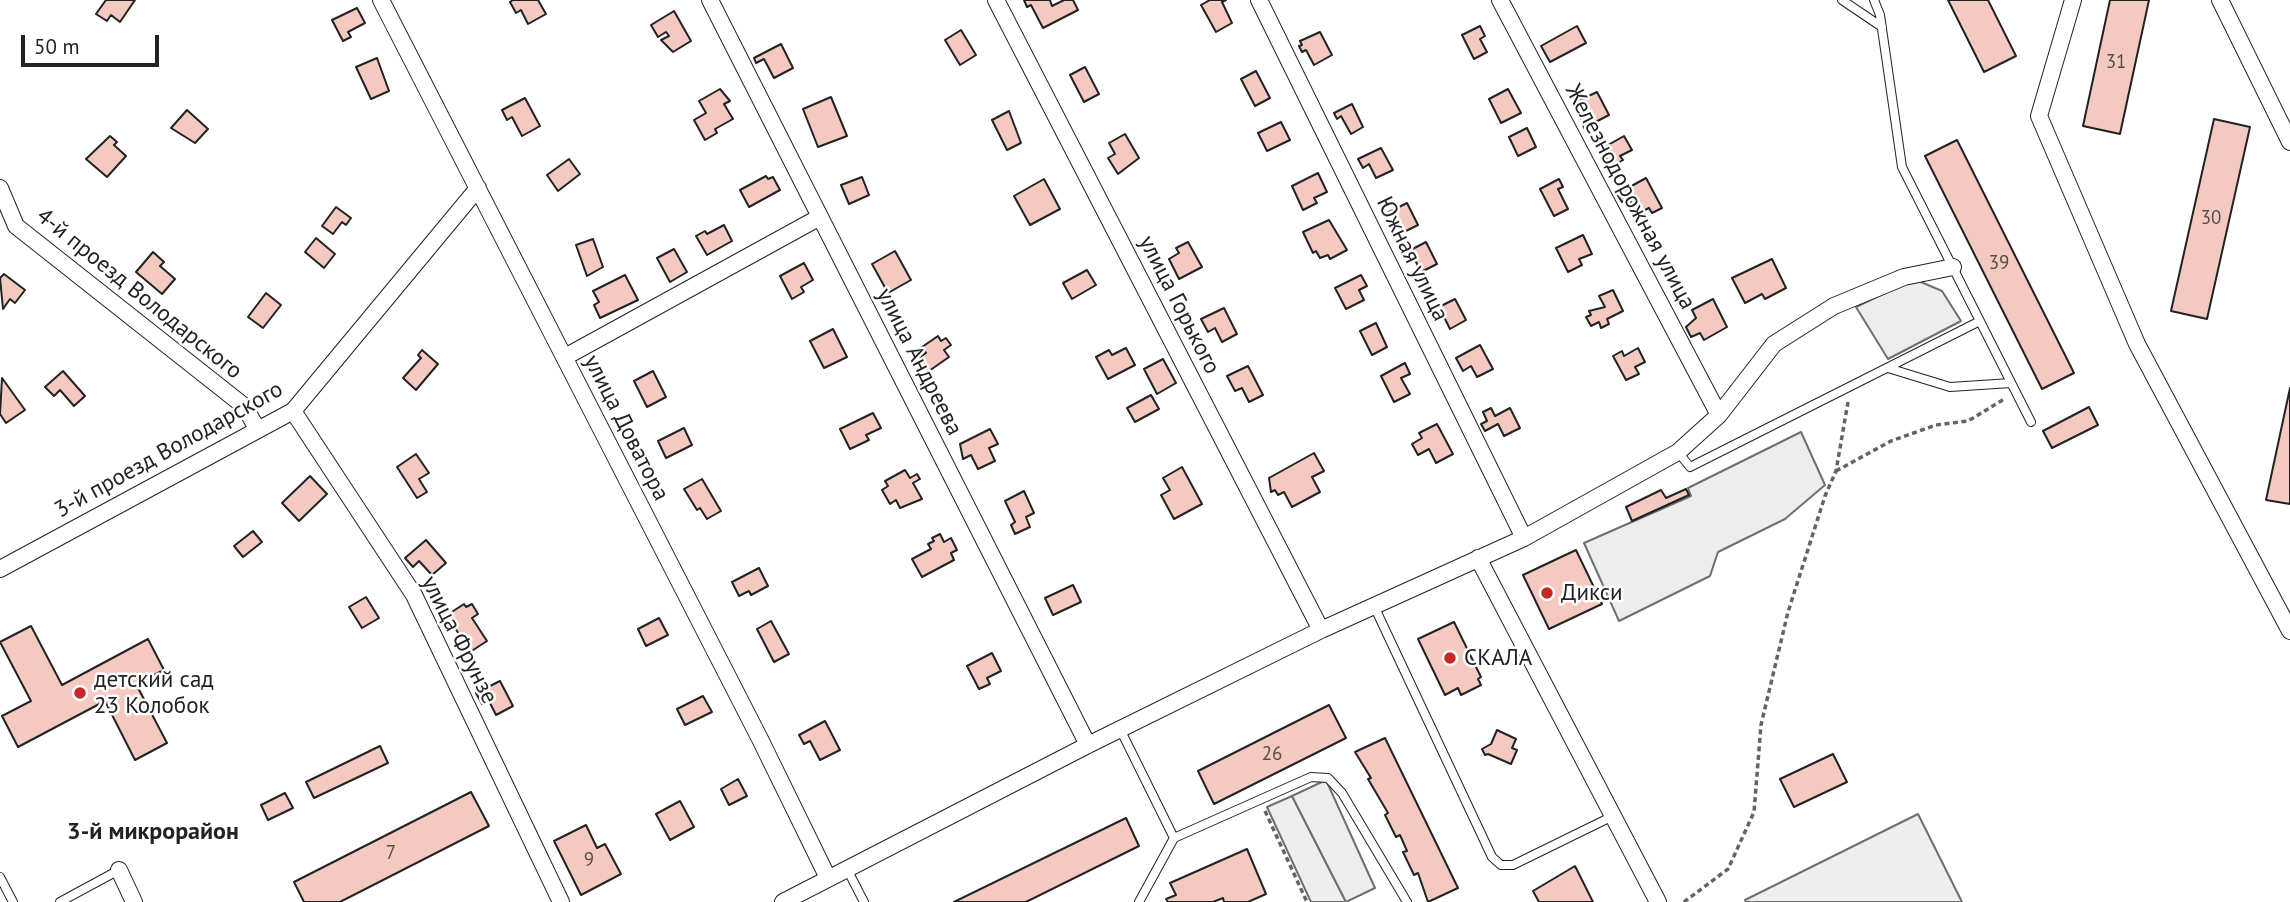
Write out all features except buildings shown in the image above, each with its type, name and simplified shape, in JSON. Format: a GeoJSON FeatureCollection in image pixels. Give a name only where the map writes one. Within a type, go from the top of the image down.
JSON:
{"type":"FeatureCollection","features":[{"type":"Feature","properties":{"kind":"street","name":"улица Доватора"},"geometry":{"type":"LineString","coordinates":[[381,0],[760,739],[828,878]]}},
{"type":"Feature","properties":{"kind":"street","name":"улица Андреева"},"geometry":{"type":"LineString","coordinates":[[710,0],[1087,745]]}},
{"type":"Feature","properties":{"kind":"street","name":"улица Горького"},"geometry":{"type":"LineString","coordinates":[[996,0],[1321,630]]}},
{"type":"Feature","properties":{"kind":"street","name":"Южная улица"},"geometry":{"type":"LineString","coordinates":[[1259,0],[1524,538]]}},
{"type":"Feature","properties":{"kind":"street","name":"Железнодорожная улица"},"geometry":{"type":"LineString","coordinates":[[1500,0],[1719,415]]}},
{"type":"Feature","properties":{"kind":"street"},"geometry":{"type":"LineString","coordinates":[[2073,0],[2039,116],[2137,344],[2290,631]]}},
{"type":"Feature","properties":{"kind":"street"},"geometry":{"type":"LineString","coordinates":[[2220,0],[2290,142]]}},
{"type":"Feature","properties":{"kind":"street","name":"4-й проезд Володарского"},"geometry":{"type":"LineString","coordinates":[[0,188],[16,226],[244,406],[258,430]]}},
{"type":"Feature","properties":{"kind":"street","name":"3-й проезд Володарского"},"geometry":{"type":"LineString","coordinates":[[0,569],[293,411],[478,188]]}},
{"type":"Feature","properties":{"kind":"street"},"geometry":{"type":"LineString","coordinates":[[565,357],[820,217]]}},
{"type":"Feature","properties":{"kind":"street"},"geometry":{"type":"LineString","coordinates":[[783,902],[1087,745],[1321,630],[1524,538],[1678,452],[1719,415],[1774,344],[1824,312],[1905,277],[1953,267]]}},
{"type":"Feature","properties":{"kind":"street","name":"улица Фрунзе"},"geometry":{"type":"LineString","coordinates":[[293,411],[414,595],[561,902]]}},
{"type":"Feature","properties":{"kind":"street"},"geometry":{"type":"LineString","coordinates":[[1478,558],[1658,902]]}},
{"type":"Feature","properties":{"kind":"street"},"geometry":{"type":"LineString","coordinates":[[119,870],[134,902]]}},
{"type":"Feature","properties":{"kind":"lane"},"geometry":{"type":"LineString","coordinates":[[1842,0],[1882,27]]}},
{"type":"Feature","properties":{"kind":"lane"},"geometry":{"type":"LineString","coordinates":[[1874,0],[1882,27],[1902,167],[2031,422]]}},
{"type":"Feature","properties":{"kind":"lane"},"geometry":{"type":"LineString","coordinates":[[1678,452],[1690,467],[1980,321]]}},
{"type":"Feature","properties":{"kind":"lane"},"geometry":{"type":"LineString","coordinates":[[1888,369],[1950,387],[2011,383]]}},
{"type":"Feature","properties":{"kind":"lane"},"geometry":{"type":"LineString","coordinates":[[1374,606],[1492,857],[1501,865],[1513,864],[1613,816]]}},
{"type":"Feature","properties":{"kind":"lane"},"geometry":{"type":"LineString","coordinates":[[1120,729],[1174,838]]}},
{"type":"Feature","properties":{"kind":"lane"},"geometry":{"type":"LineString","coordinates":[[1139,902],[1174,838],[1311,777],[1328,778],[1342,793],[1407,902]]}},
{"type":"Feature","properties":{"kind":"lane"},"geometry":{"type":"LineString","coordinates":[[847,869],[864,902]]}},
{"type":"Feature","properties":{"kind":"lane"},"geometry":{"type":"LineString","coordinates":[[60,902],[119,870]]}},
{"type":"Feature","properties":{"kind":"lane"},"geometry":{"type":"LineString","coordinates":[[0,877],[13,902]]}},
{"type":"Feature","properties":{"kind":"path"},"geometry":{"type":"LineString","coordinates":[[1684,902],[1728,869],[1754,812],[1760,725],[1787,612],[1825,496],[1836,471],[1850,388]]}},
{"type":"Feature","properties":{"kind":"path"},"geometry":{"type":"LineString","coordinates":[[1836,471],[1891,441],[1936,425],[1968,421],[2016,392]]}},
{"type":"Feature","properties":{"kind":"path"},"geometry":{"type":"LineString","coordinates":[[1260,799],[1307,902]]}},
{"type":"Feature","properties":{"kind":"shaded area"},"geometry":{"type":"Polygon","coordinates":[[[1914,279],[1942,291],[1961,321],[1888,359],[1856,307],[1914,279]]]}},
{"type":"Feature","properties":{"kind":"shaded area"},"geometry":{"type":"Polygon","coordinates":[[[1801,432],[1825,485],[1785,519],[1718,552],[1710,576],[1619,621],[1584,543],[1691,496],[1688,488],[1801,432]]]}},
{"type":"Feature","properties":{"kind":"shaded area"},"geometry":{"type":"Polygon","coordinates":[[[1326,780],[1375,888],[1346,902],[1292,796],[1326,780]]]}},
{"type":"Feature","properties":{"kind":"shaded area"},"geometry":{"type":"Polygon","coordinates":[[[1292,796],[1346,902],[1311,902],[1267,807],[1292,796]]]}},
{"type":"Feature","properties":{"kind":"shaded area"},"geometry":{"type":"Polygon","coordinates":[[[1918,814],[1962,902],[1746,902],[1745,900],[1918,814]]]}},
{"type":"Feature","properties":{"kind":"place","name":"Дикси"},"geometry":{"type":"Point","coordinates":[1547,593]}},
{"type":"Feature","properties":{"kind":"place","name":"СКАЛА"},"geometry":{"type":"Point","coordinates":[1450,658]}},
{"type":"Feature","properties":{"kind":"place","name":"детский сад 23 Колобок"},"geometry":{"type":"Point","coordinates":[80,693]}},
{"type":"Feature","properties":{"kind":"district","name":"3-й микрорайон"},"geometry":{"type":"Point","coordinates":[153,832]}}]}
